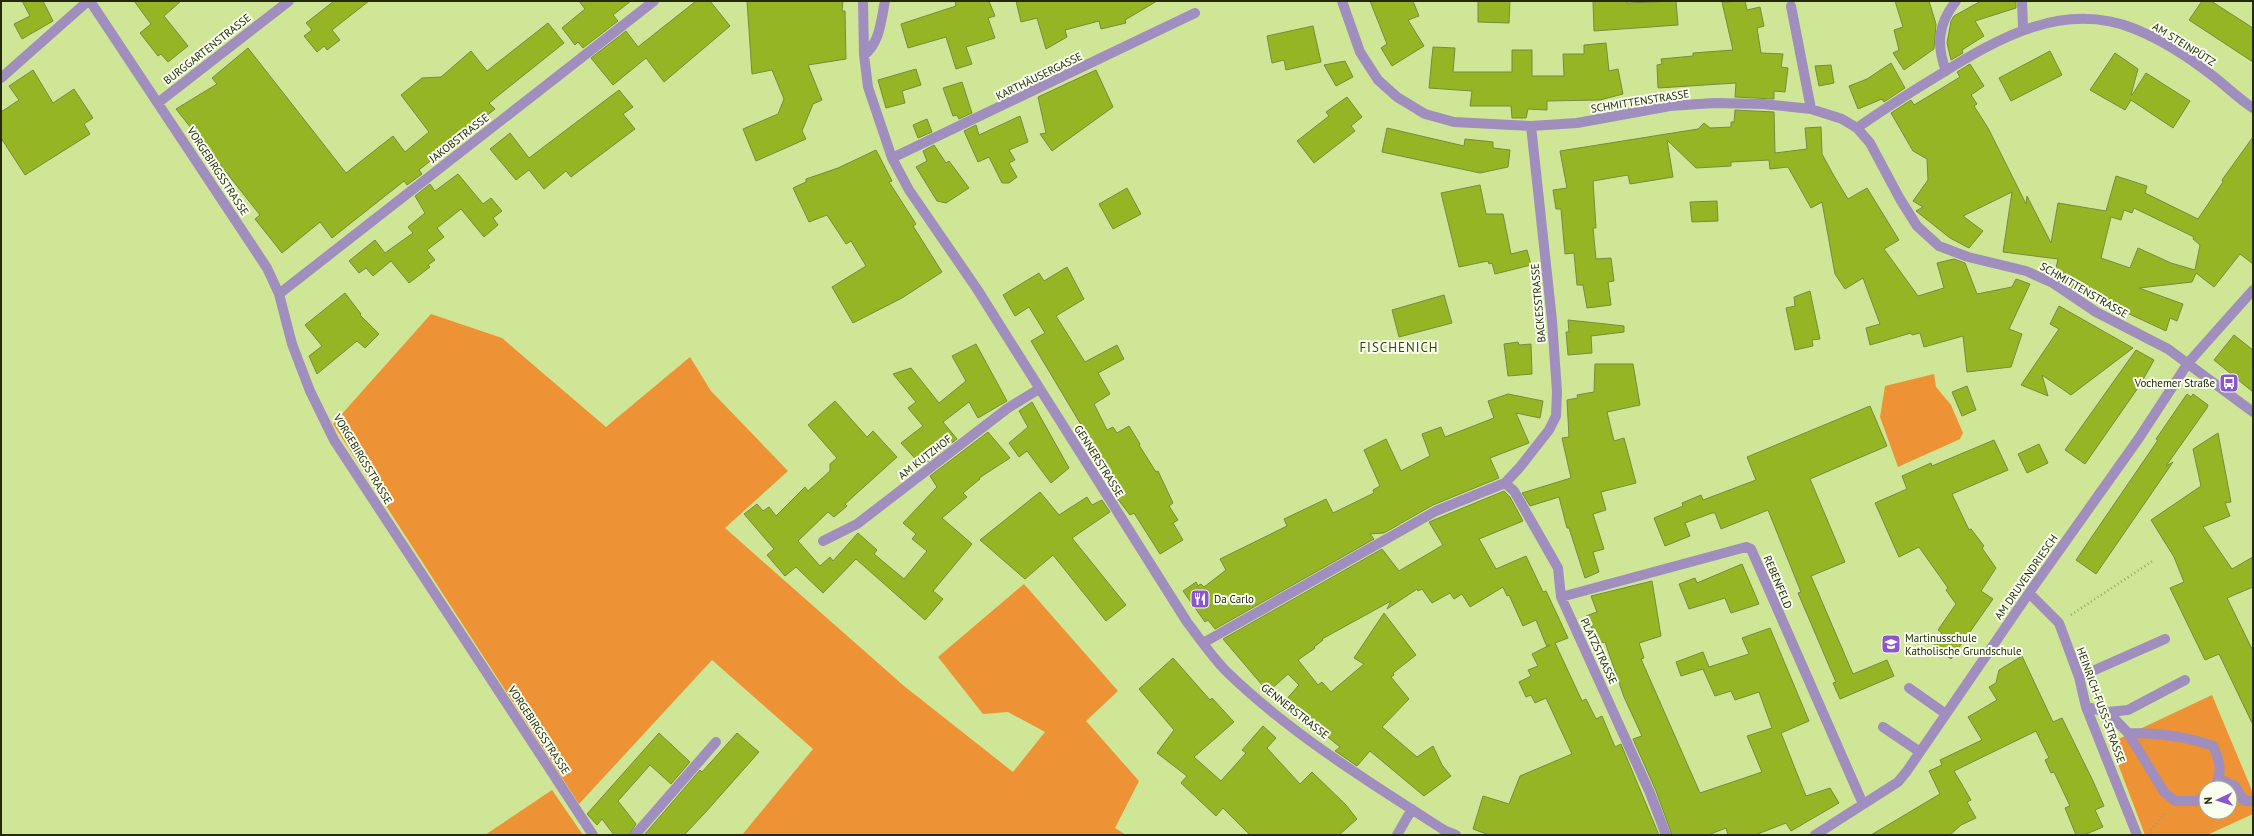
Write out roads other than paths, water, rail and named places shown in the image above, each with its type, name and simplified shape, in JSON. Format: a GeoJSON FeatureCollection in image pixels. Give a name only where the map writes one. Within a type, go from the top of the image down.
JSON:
{"type":"FeatureCollection","features":[{"type":"Feature","properties":{"kind":"street"},"geometry":{"type":"LineString","coordinates":[[1,78],[89,1]]}},
{"type":"Feature","properties":{"kind":"street","name":"VORGEBIRGSSTRASSE"},"geometry":{"type":"LineString","coordinates":[[89,1],[158,102],[267,268],[279,294],[297,358],[310,390],[334,440],[593,835]]}},
{"type":"Feature","properties":{"kind":"street","name":"BURGGARTENSTRASSE"},"geometry":{"type":"LineString","coordinates":[[158,102],[289,1]]}},
{"type":"Feature","properties":{"kind":"street","name":"JAKOBSTRASSE"},"geometry":{"type":"LineString","coordinates":[[279,294],[654,1]]}},
{"type":"Feature","properties":{"kind":"street","name":"GENNERSTRASSE"},"geometry":{"type":"LineString","coordinates":[[864,1],[864,55],[868,87],[892,158],[909,190],[977,289],[1187,622],[1227,671],[1311,740],[1375,786],[1456,835]]}},
{"type":"Feature","properties":{"kind":"street"},"geometry":{"type":"LineString","coordinates":[[864,55],[872,49],[878,34],[885,1]]}},
{"type":"Feature","properties":{"kind":"street","name":"SCHMITTENSTRASSE"},"geometry":{"type":"LineString","coordinates":[[1342,1],[1360,52],[1378,80],[1397,97],[1426,114],[1454,122],[1531,126],[1577,123],[1670,106],[1714,103],[1763,104],[1811,109],[1842,119],[1857,128],[1870,143],[1900,199],[1917,226],[1939,246],[1968,257],[2026,270],[2046,280],[2096,312],[2168,349],[2253,412]]}},
{"type":"Feature","properties":{"kind":"street"},"geometry":{"type":"LineString","coordinates":[[1946,71],[1939,52],[1941,32],[1947,12],[1956,1]]}},
{"type":"Feature","properties":{"kind":"street"},"geometry":{"type":"LineString","coordinates":[[2022,1],[2023,28]]}},
{"type":"Feature","properties":{"kind":"street"},"geometry":{"type":"LineString","coordinates":[[1791,6],[1811,109]]}},
{"type":"Feature","properties":{"kind":"street","name":"KARTHÄUSERGASSE"},"geometry":{"type":"LineString","coordinates":[[892,158],[1195,13]]}},
{"type":"Feature","properties":{"kind":"street","name":"AM STEINPÜTZ"},"geometry":{"type":"LineString","coordinates":[[1857,128],[1946,71],[2011,33],[2023,28],[2060,18],[2087,18],[2114,21],[2135,28],[2165,44],[2212,75],[2252,108]]}},
{"type":"Feature","properties":{"kind":"street","name":"BACKESSTRASSE"},"geometry":{"type":"LineString","coordinates":[[1505,483],[1520,467],[1548,430],[1556,416],[1557,392],[1551,313],[1531,126]]}},
{"type":"Feature","properties":{"kind":"street"},"geometry":{"type":"LineString","coordinates":[[2188,363],[2253,290]]}},
{"type":"Feature","properties":{"kind":"street","name":"AM DRUVENDRIESCH"},"geometry":{"type":"LineString","coordinates":[[1815,835],[1898,782],[2029,593],[2140,438],[2188,363]]}},
{"type":"Feature","properties":{"kind":"street","name":"AM KUTZHOF"},"geometry":{"type":"LineString","coordinates":[[823,541],[857,524],[1008,408],[1039,389]]}},
{"type":"Feature","properties":{"kind":"street"},"geometry":{"type":"LineString","coordinates":[[1203,643],[1436,511],[1505,483]]}},
{"type":"Feature","properties":{"kind":"street","name":"PLATZSTRASSE"},"geometry":{"type":"LineString","coordinates":[[1505,483],[1514,491],[1558,568],[1561,597],[1650,792],[1666,835]]}},
{"type":"Feature","properties":{"kind":"street","name":"REBENFELD"},"geometry":{"type":"LineString","coordinates":[[1561,597],[1746,547],[1751,549],[1863,804]]}},
{"type":"Feature","properties":{"kind":"street","name":"HEINRICH-FUSS-STRASSE"},"geometry":{"type":"LineString","coordinates":[[2029,593],[2059,624],[2079,677],[2086,706],[2136,835]]}},
{"type":"Feature","properties":{"kind":"street"},"geometry":{"type":"LineString","coordinates":[[2079,677],[2165,638]]}},
{"type":"Feature","properties":{"kind":"street"},"geometry":{"type":"LineString","coordinates":[[2086,706],[2108,712],[2128,710],[2185,680]]}},
{"type":"Feature","properties":{"kind":"street"},"geometry":{"type":"LineString","coordinates":[[1909,688],[1946,714]]}},
{"type":"Feature","properties":{"kind":"street"},"geometry":{"type":"LineString","coordinates":[[2108,712],[2128,733],[2164,792],[2175,802],[2198,800]]}},
{"type":"Feature","properties":{"kind":"street"},"geometry":{"type":"LineString","coordinates":[[1883,727],[1920,752]]}},
{"type":"Feature","properties":{"kind":"street"},"geometry":{"type":"LineString","coordinates":[[2128,733],[2152,733],[2198,741],[2213,746],[2220,761],[2219,779],[2235,786],[2244,801],[2253,801]]}},
{"type":"Feature","properties":{"kind":"street"},"geometry":{"type":"LineString","coordinates":[[635,835],[716,742]]}},
{"type":"Feature","properties":{"kind":"street"},"geometry":{"type":"LineString","coordinates":[[1397,835],[1412,809]]}},
{"type":"Feature","properties":{"kind":"place","name":"Vochemer Straße"},"geometry":{"type":"Point","coordinates":[2229,383]}},
{"type":"Feature","properties":{"kind":"place","name":"Da Carlo"},"geometry":{"type":"Point","coordinates":[1200,599]}},
{"type":"Feature","properties":{"kind":"place","name":"Martinusschule Katholische Grundschule"},"geometry":{"type":"Point","coordinates":[1891,644]}},
{"type":"Feature","properties":{"kind":"district","name":"FISCHENICH"},"geometry":{"type":"Point","coordinates":[1399,347]}}]}
